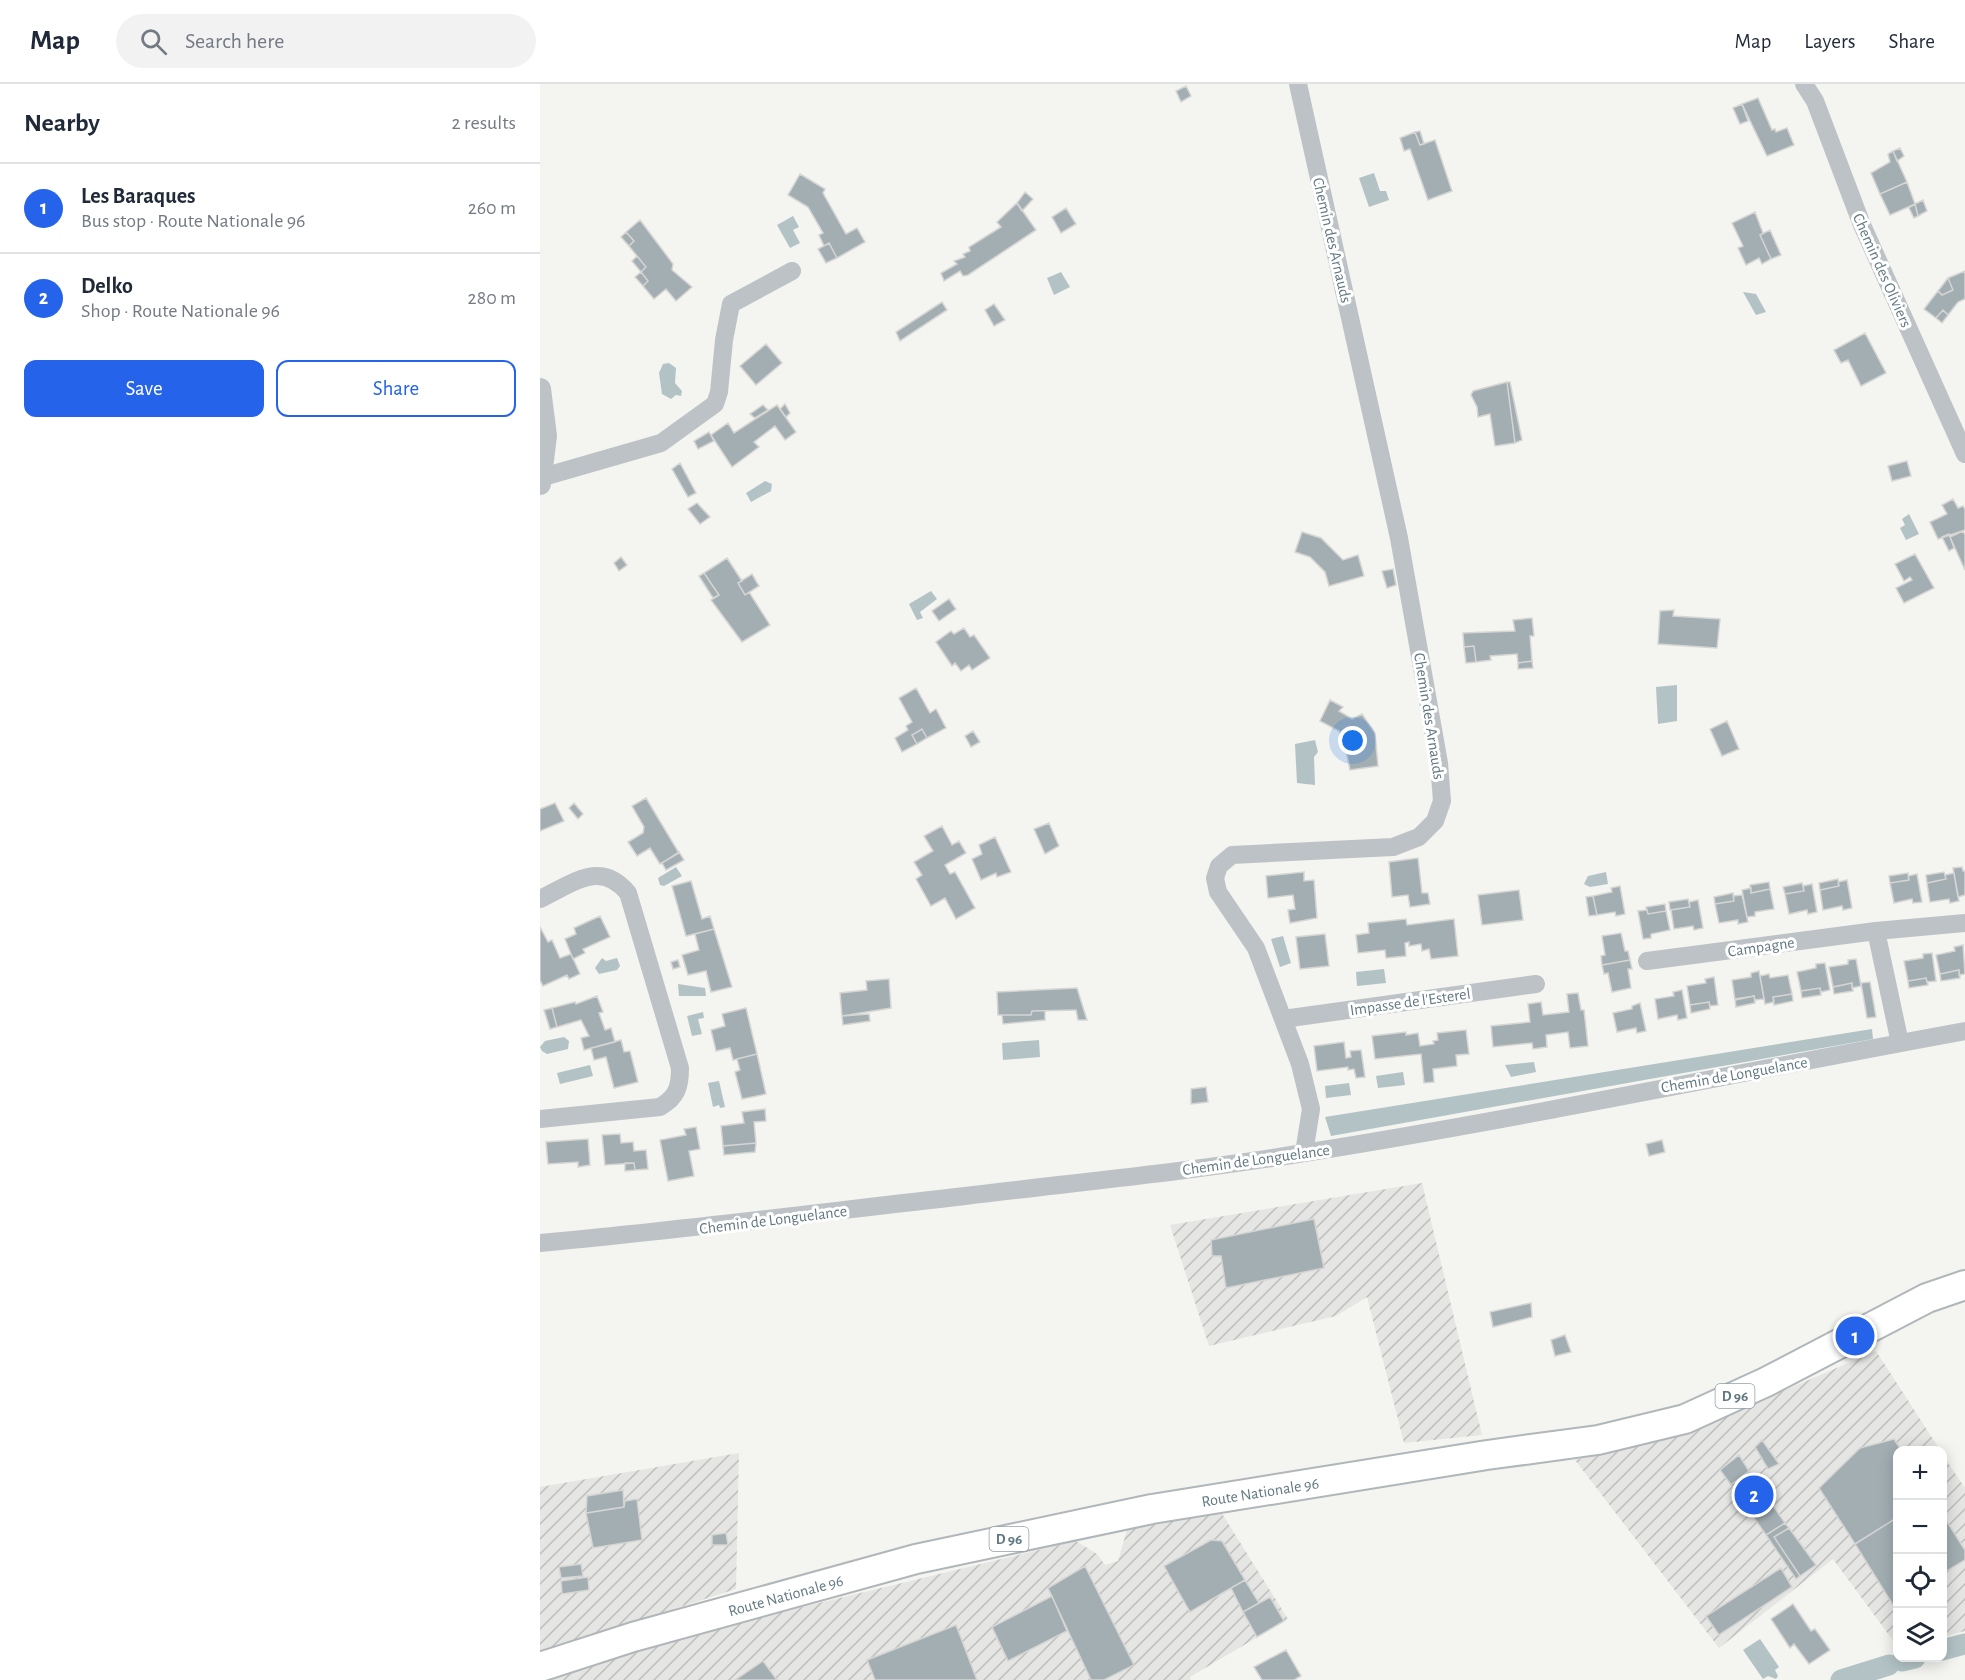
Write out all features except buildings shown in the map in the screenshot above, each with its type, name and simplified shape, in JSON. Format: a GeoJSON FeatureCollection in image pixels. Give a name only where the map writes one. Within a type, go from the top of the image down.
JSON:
{"type":"FeatureCollection","features":[{"type":"Feature","properties":{"kind":"main road","name":"Route Nationale 96"},"geometry":{"type":"LineString","coordinates":[[540,1667],[633,1637],[940,1554],[1152,1509],[1487,1455],[1598,1440],[1685,1419],[1766,1382],[1927,1298],[1965,1285]]}},
{"type":"Feature","properties":{"kind":"street","name":"Chemin des Arnauds"},"geometry":{"type":"LineString","coordinates":[[1298,84],[1400,538],[1439,763],[1442,801],[1435,821],[1419,837],[1393,846],[1232,855],[1219,866],[1215,878],[1218,892],[1256,948],[1300,1064],[1311,1109],[1304,1153]]}},
{"type":"Feature","properties":{"kind":"street","name":"Chemin des Oliviers"},"geometry":{"type":"LineString","coordinates":[[1804,84],[1815,101],[1862,225],[1965,454]]}},
{"type":"Feature","properties":{"kind":"street"},"geometry":{"type":"LineString","coordinates":[[540,390],[546,435],[541,480],[661,443],[715,404],[719,392],[724,339],[731,304],[792,271]]}},
{"type":"Feature","properties":{"kind":"street"},"geometry":{"type":"LineString","coordinates":[[540,899],[585,877],[602,875],[618,880],[628,893],[680,1068],[680,1085],[673,1099],[660,1107],[540,1119]]}},
{"type":"Feature","properties":{"kind":"street","name":"Campagne"},"geometry":{"type":"LineString","coordinates":[[1647,962],[1876,931],[1965,923]]}},
{"type":"Feature","properties":{"kind":"street"},"geometry":{"type":"LineString","coordinates":[[1876,931],[1900,1043]]}},
{"type":"Feature","properties":{"kind":"street","name":"Impasse de l'Esterel"},"geometry":{"type":"LineString","coordinates":[[1283,1019],[1536,984]]}},
{"type":"Feature","properties":{"kind":"street","name":"Chemin de Longuelance"},"geometry":{"type":"LineString","coordinates":[[540,1243],[657,1233],[1099,1181],[1304,1153],[1477,1125],[1965,1032]]}},
{"type":"Feature","properties":{"kind":"shaded area"},"geometry":{"type":"Polygon","coordinates":[[[1374,173],[1380,191],[1386,191],[1389,200],[1369,207],[1359,178],[1374,173]]]}},
{"type":"Feature","properties":{"kind":"shaded area"},"geometry":{"type":"Polygon","coordinates":[[[793,216],[799,227],[793,230],[800,243],[790,248],[777,225],[793,216]]]}},
{"type":"Feature","properties":{"kind":"shaded area"},"geometry":{"type":"Polygon","coordinates":[[[1061,272],[1070,287],[1054,295],[1047,278],[1061,272]]]}},
{"type":"Feature","properties":{"kind":"shaded area"},"geometry":{"type":"Polygon","coordinates":[[[1743,292],[1756,294],[1766,312],[1756,315],[1743,292]]]}},
{"type":"Feature","properties":{"kind":"shaded area"},"geometry":{"type":"Polygon","coordinates":[[[669,363],[676,368],[675,383],[682,391],[681,396],[676,395],[671,399],[662,394],[659,373],[663,364],[669,363]]]}},
{"type":"Feature","properties":{"kind":"shaded area"},"geometry":{"type":"Polygon","coordinates":[[[765,481],[772,484],[771,491],[751,502],[746,493],[765,481]]]}},
{"type":"Feature","properties":{"kind":"shaded area"},"geometry":{"type":"Polygon","coordinates":[[[1909,514],[1919,534],[1906,540],[1900,528],[1905,525],[1902,519],[1909,514]]]}},
{"type":"Feature","properties":{"kind":"shaded area"},"geometry":{"type":"Polygon","coordinates":[[[931,591],[937,599],[920,612],[923,618],[917,620],[909,604],[931,591]]]}},
{"type":"Feature","properties":{"kind":"shaded area"},"geometry":{"type":"Polygon","coordinates":[[[1677,685],[1677,721],[1658,724],[1656,687],[1677,685]]]}},
{"type":"Feature","properties":{"kind":"shaded area"},"geometry":{"type":"Polygon","coordinates":[[[1315,740],[1318,752],[1314,757],[1315,785],[1297,783],[1295,744],[1315,740]]]}},
{"type":"Feature","properties":{"kind":"shaded area"},"geometry":{"type":"Polygon","coordinates":[[[676,867],[682,876],[664,886],[660,885],[658,878],[676,867]]]}},
{"type":"Feature","properties":{"kind":"shaded area"},"geometry":{"type":"Polygon","coordinates":[[[1606,872],[1608,884],[1590,887],[1584,884],[1588,876],[1606,872]]]}},
{"type":"Feature","properties":{"kind":"shaded area"},"geometry":{"type":"Polygon","coordinates":[[[1283,936],[1291,963],[1280,967],[1271,939],[1283,936]]]}},
{"type":"Feature","properties":{"kind":"shaded area"},"geometry":{"type":"Polygon","coordinates":[[[602,958],[606,961],[617,958],[620,966],[617,970],[599,974],[595,968],[602,958]]]}},
{"type":"Feature","properties":{"kind":"shaded area"},"geometry":{"type":"Polygon","coordinates":[[[1384,969],[1386,983],[1357,986],[1356,972],[1384,969]]]}},
{"type":"Feature","properties":{"kind":"shaded area"},"geometry":{"type":"Polygon","coordinates":[[[678,984],[705,988],[706,996],[679,996],[678,984]]]}},
{"type":"Feature","properties":{"kind":"shaded area"},"geometry":{"type":"Polygon","coordinates":[[[703,1012],[704,1018],[698,1019],[702,1034],[692,1036],[687,1016],[703,1012]]]}},
{"type":"Feature","properties":{"kind":"shaded area"},"geometry":{"type":"Polygon","coordinates":[[[1872,1029],[1873,1039],[1331,1136],[1325,1117],[1872,1029]]]}},
{"type":"Feature","properties":{"kind":"shaded area"},"geometry":{"type":"Polygon","coordinates":[[[564,1037],[569,1041],[568,1049],[547,1054],[542,1051],[540,1047],[545,1041],[564,1037]]]}},
{"type":"Feature","properties":{"kind":"shaded area"},"geometry":{"type":"Polygon","coordinates":[[[1039,1040],[1040,1057],[1003,1060],[1002,1043],[1039,1040]]]}},
{"type":"Feature","properties":{"kind":"shaded area"},"geometry":{"type":"Polygon","coordinates":[[[1534,1062],[1536,1072],[1511,1077],[1505,1065],[1534,1062]]]}},
{"type":"Feature","properties":{"kind":"shaded area"},"geometry":{"type":"Polygon","coordinates":[[[590,1065],[593,1076],[560,1084],[557,1073],[590,1065]]]}},
{"type":"Feature","properties":{"kind":"shaded area"},"geometry":{"type":"Polygon","coordinates":[[[1403,1072],[1405,1085],[1378,1088],[1376,1076],[1403,1072]]]}},
{"type":"Feature","properties":{"kind":"shaded area"},"geometry":{"type":"Polygon","coordinates":[[[719,1081],[725,1107],[720,1108],[719,1105],[713,1107],[708,1083],[719,1081]]]}},
{"type":"Feature","properties":{"kind":"shaded area"},"geometry":{"type":"Polygon","coordinates":[[[1349,1083],[1351,1095],[1326,1098],[1325,1086],[1349,1083]]]}},
{"type":"Feature","properties":{"kind":"shaded area"},"geometry":{"type":"Polygon","coordinates":[[[1422,1183],[1482,1435],[1404,1443],[1367,1297],[1336,1316],[1209,1346],[1170,1225],[1422,1183]]]}},
{"type":"Feature","properties":{"kind":"shaded area"},"geometry":{"type":"Polygon","coordinates":[[[1876,1351],[1937,1446],[1893,1446],[1893,1641],[1833,1559],[1719,1648],[1575,1460],[1679,1436],[1876,1351]]]}},
{"type":"Feature","properties":{"kind":"shaded area"},"geometry":{"type":"Polygon","coordinates":[[[739,1453],[736,1589],[540,1652],[540,1487],[739,1453]]]}},
{"type":"Feature","properties":{"kind":"shaded area"},"geometry":{"type":"Polygon","coordinates":[[[1947,1461],[1965,1488],[1965,1631],[1947,1636],[1947,1461]]]}},
{"type":"Feature","properties":{"kind":"shaded area"},"geometry":{"type":"Polygon","coordinates":[[[1221,1512],[1288,1619],[1190,1677],[1191,1680],[543,1680],[736,1623],[1076,1541],[1097,1554],[1105,1565],[1118,1561],[1127,1530],[1221,1512]]]}},
{"type":"Feature","properties":{"kind":"shaded area"},"geometry":{"type":"Polygon","coordinates":[[[1760,1639],[1779,1667],[1775,1670],[1778,1676],[1776,1679],[1768,1676],[1763,1679],[1743,1650],[1760,1639]]]}},
{"type":"Feature","properties":{"kind":"waterway"},"geometry":{"type":"LineString","coordinates":[[1947,1649],[1965,1644]]}},
{"type":"Feature","properties":{"kind":"waterway"},"geometry":{"type":"LineString","coordinates":[[1841,1680],[1889,1665]]}},
{"type":"Feature","properties":{"kind":"place","name":"Les Baraques"},"geometry":{"type":"Point","coordinates":[1855,1336]}},
{"type":"Feature","properties":{"kind":"place","name":"Delko"},"geometry":{"type":"Point","coordinates":[1754,1495]}}]}
